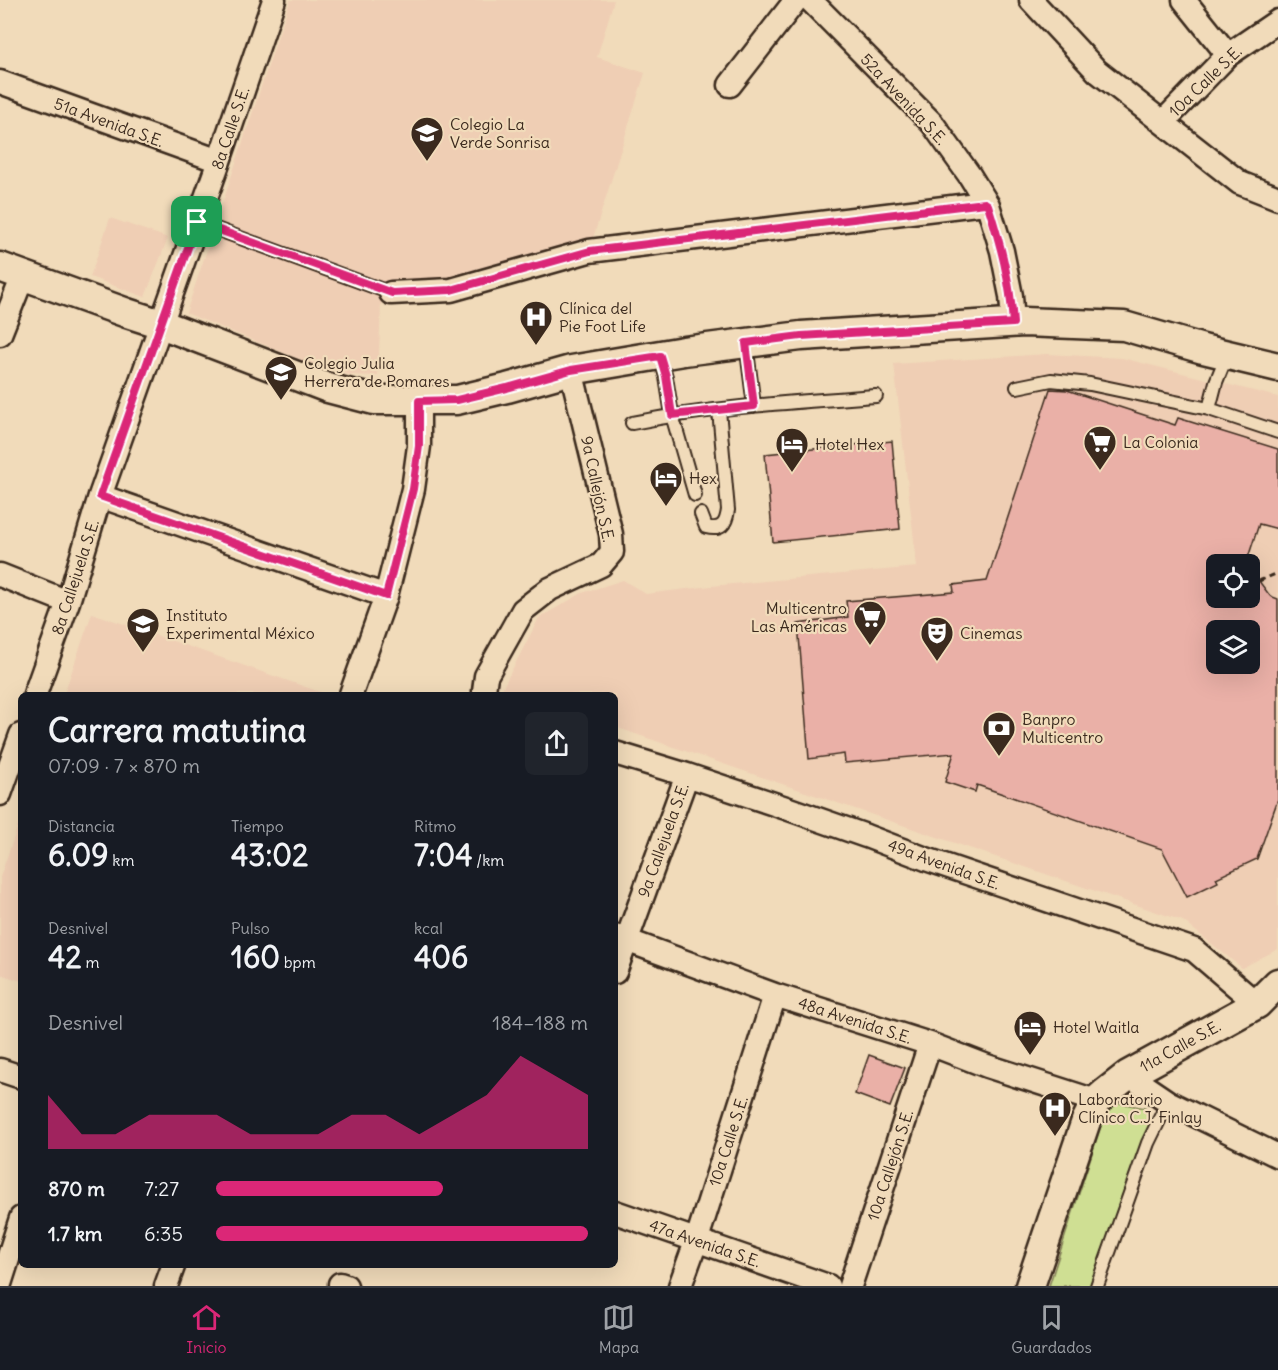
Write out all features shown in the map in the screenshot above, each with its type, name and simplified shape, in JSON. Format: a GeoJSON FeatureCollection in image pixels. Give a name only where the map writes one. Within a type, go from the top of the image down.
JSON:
{"type":"FeatureCollection","features":[{"type":"Feature","properties":{"kind":"street","name":"8a Calle S.E."},"geometry":{"type":"LineString","coordinates":[[161,324],[274,0]]}},
{"type":"Feature","properties":{"kind":"street"},"geometry":{"type":"LineString","coordinates":[[730,85],[796,0]]}},
{"type":"Feature","properties":{"kind":"street","name":"52a Avenida S.E."},"geometry":{"type":"LineString","coordinates":[[810,0],[932,123],[988,205]]}},
{"type":"Feature","properties":{"kind":"street"},"geometry":{"type":"LineString","coordinates":[[1031,0],[1096,71],[1240,183],[1278,198]]}},
{"type":"Feature","properties":{"kind":"street"},"geometry":{"type":"LineString","coordinates":[[1184,0],[1228,55]]}},
{"type":"Feature","properties":{"kind":"street","name":"10a Calle S.E."},"geometry":{"type":"LineString","coordinates":[[1162,122],[1228,55],[1278,21]]}},
{"type":"Feature","properties":{"kind":"street","name":"51a Avenida S.E."},"geometry":{"type":"LineString","coordinates":[[0,82],[219,161]]}},
{"type":"Feature","properties":{"kind":"street"},"geometry":{"type":"LineString","coordinates":[[392,293],[451,290],[590,251],[985,203],[988,205],[1002,251],[1011,296],[1013,323]]}},
{"type":"Feature","properties":{"kind":"street"},"geometry":{"type":"LineString","coordinates":[[0,334],[11,271],[161,324],[328,388],[374,400],[457,400],[571,370],[684,351],[801,336],[1024,322],[1124,326],[1203,349],[1278,367]]}},
{"type":"Feature","properties":{"kind":"street","name":"8a Callejuela S.E."},"geometry":{"type":"LineString","coordinates":[[36,692],[68,602],[100,496],[161,324]]}},
{"type":"Feature","properties":{"kind":"street","name":"9a Callejón S.E."},"geometry":{"type":"LineString","coordinates":[[484,692],[486,676],[523,610],[550,589],[602,565],[612,552],[611,534],[571,370]]}},
{"type":"Feature","properties":{"kind":"street"},"geometry":{"type":"LineString","coordinates":[[352,692],[386,596],[413,489],[419,446],[419,401]]}},
{"type":"Feature","properties":{"kind":"street"},"geometry":{"type":"LineString","coordinates":[[100,496],[386,596]]}},
{"type":"Feature","properties":{"kind":"street"},"geometry":{"type":"LineString","coordinates":[[0,575],[68,602]]}},
{"type":"Feature","properties":{"kind":"street"},"geometry":{"type":"LineString","coordinates":[[0,794],[18,743]]}},
{"type":"Feature","properties":{"kind":"street","name":"49a Avenida S.E."},"geometry":{"type":"LineString","coordinates":[[618,754],[687,775],[1194,950],[1257,1004]]}},
{"type":"Feature","properties":{"kind":"street","name":"9a Callejuela S.E."},"geometry":{"type":"LineString","coordinates":[[620,938],[687,775]]}},
{"type":"Feature","properties":{"kind":"street","name":"48a Avenida S.E."},"geometry":{"type":"LineString","coordinates":[[620,938],[775,995],[930,1044],[987,1066],[1096,1101]]}},
{"type":"Feature","properties":{"kind":"street","name":"11a Calle S.E."},"geometry":{"type":"LineString","coordinates":[[1030,1286],[1086,1121],[1096,1101],[1128,1076],[1257,1004],[1278,983]]}},
{"type":"Feature","properties":{"kind":"street","name":"10a Calle S.E."},"geometry":{"type":"LineString","coordinates":[[680,1286],[775,995]]}},
{"type":"Feature","properties":{"kind":"street","name":"10a Callejón S.E."},"geometry":{"type":"LineString","coordinates":[[850,1286],[930,1044]]}},
{"type":"Feature","properties":{"kind":"street"},"geometry":{"type":"LineString","coordinates":[[0,1070],[18,1076]]}},
{"type":"Feature","properties":{"kind":"street"},"geometry":{"type":"LineString","coordinates":[[1128,1076],[1168,1102],[1278,1156]]}},
{"type":"Feature","properties":{"kind":"street","name":"47a Avenida S.E."},"geometry":{"type":"LineString","coordinates":[[618,1213],[828,1286]]}},
{"type":"Feature","properties":{"kind":"street"},"geometry":{"type":"LineString","coordinates":[[0,1284],[18,1227]]}},
{"type":"Feature","properties":{"kind":"street"},"geometry":{"type":"LineString","coordinates":[[166,1286],[173,1268]]}},
{"type":"Feature","properties":{"kind":"lane"},"geometry":{"type":"LineString","coordinates":[[197,222],[392,293]]}},
{"type":"Feature","properties":{"kind":"lane"},"geometry":{"type":"LineString","coordinates":[[746,343],[754,406]]}},
{"type":"Feature","properties":{"kind":"lane"},"geometry":{"type":"LineString","coordinates":[[1209,409],[1216,382],[1227,355]]}},
{"type":"Feature","properties":{"kind":"lane"},"geometry":{"type":"LineString","coordinates":[[660,356],[666,376],[672,415],[695,495]]}},
{"type":"Feature","properties":{"kind":"lane"},"geometry":{"type":"LineString","coordinates":[[1017,387],[1051,380],[1090,384],[1209,409],[1278,432]]}},
{"type":"Feature","properties":{"kind":"lane"},"geometry":{"type":"LineString","coordinates":[[632,423],[672,415],[876,396]]}},
{"type":"Feature","properties":{"kind":"lane"},"geometry":{"type":"LineString","coordinates":[[701,514],[706,527],[713,529],[722,526],[726,521],[728,510],[719,410]]}},
{"type":"Feature","properties":{"kind":"lane"},"geometry":{"type":"LineString","coordinates":[[1097,1286],[1148,1143],[1168,1102]]}},
{"type":"Feature","properties":{"kind":"path"},"geometry":{"type":"LineString","coordinates":[[1260,581],[1278,573]]}},
{"type":"Feature","properties":{"kind":"shaded area","name":"Colegio La Verde Sonrisa"},"geometry":{"type":"Polygon","coordinates":[[[290,0],[614,0],[597,57],[645,73],[589,251],[385,291],[381,304],[378,376],[349,375],[304,361],[186,313],[290,0]]]}},
{"type":"Feature","properties":{"kind":"shaded area"},"geometry":{"type":"Polygon","coordinates":[[[110,218],[168,238],[145,297],[90,277],[110,218]]]}},
{"type":"Feature","properties":{"kind":"shaded area","name":"Multicentro Las Américas"},"geometry":{"type":"Polygon","coordinates":[[[1047,354],[1122,358],[1278,397],[1278,949],[1242,968],[1183,921],[618,728],[618,692],[512,692],[502,689],[539,618],[582,593],[623,580],[646,594],[917,567],[894,364],[1047,354]]]}},
{"type":"Feature","properties":{"kind":"shaded area","name":"Instituto Experimental México"},"geometry":{"type":"Polygon","coordinates":[[[92,613],[320,692],[65,692],[92,613]]]}},
{"type":"Feature","properties":{"kind":"shaded area"},"geometry":{"type":"Polygon","coordinates":[[[18,826],[18,980],[0,974],[0,877],[18,826]]]}},
{"type":"Feature","properties":{"kind":"green space"},"geometry":{"type":"Polygon","coordinates":[[[1109,1101],[1145,1108],[1151,1119],[1099,1286],[1049,1286],[1109,1101]]]}},
{"type":"Feature","properties":{"kind":"building"},"geometry":{"type":"Polygon","coordinates":[[[1050,389],[1067,390],[1175,425],[1178,418],[1278,449],[1278,529],[1259,524],[1249,554],[1206,554],[1206,608],[1260,608],[1260,582],[1270,596],[1278,599],[1278,799],[1257,859],[1216,878],[1218,882],[1187,897],[1162,849],[977,785],[975,792],[945,782],[954,753],[845,763],[844,754],[809,759],[798,624],[848,617],[846,601],[954,592],[953,585],[987,581],[1050,389]]]}},
{"type":"Feature","properties":{"kind":"building"},"geometry":{"type":"Polygon","coordinates":[[[892,441],[900,529],[773,542],[765,454],[892,441]]]}},
{"type":"Feature","properties":{"kind":"building"},"geometry":{"type":"Polygon","coordinates":[[[869,1055],[905,1068],[890,1107],[855,1094],[869,1055]]]}},
{"type":"Feature","properties":{"kind":"place","name":"Colegio La Verde Sonrisa"},"geometry":{"type":"Point","coordinates":[427,162]}},
{"type":"Feature","properties":{"kind":"place","name":"Clínica del Pie Foot Life"},"geometry":{"type":"Point","coordinates":[536,346]}},
{"type":"Feature","properties":{"kind":"place","name":"Colegio Julia Herrera de Pomares"},"geometry":{"type":"Point","coordinates":[281,401]}},
{"type":"Feature","properties":{"kind":"place","name":"La Colonia"},"geometry":{"type":"Point","coordinates":[1100,471]}},
{"type":"Feature","properties":{"kind":"place","name":"Hotel Hex"},"geometry":{"type":"Point","coordinates":[792,473]}},
{"type":"Feature","properties":{"kind":"place","name":"Hex"},"geometry":{"type":"Point","coordinates":[666,507]}},
{"type":"Feature","properties":{"kind":"place","name":"Multicentro Las Américas"},"geometry":{"type":"Point","coordinates":[870,646]}},
{"type":"Feature","properties":{"kind":"place","name":"Instituto Experimental México"},"geometry":{"type":"Point","coordinates":[143,653]}},
{"type":"Feature","properties":{"kind":"place","name":"Cinemas"},"geometry":{"type":"Point","coordinates":[937,662]}},
{"type":"Feature","properties":{"kind":"place","name":"Banpro Multicentro"},"geometry":{"type":"Point","coordinates":[999,757]}},
{"type":"Feature","properties":{"kind":"place","name":"Hotel Waitla"},"geometry":{"type":"Point","coordinates":[1030,1056]}},
{"type":"Feature","properties":{"kind":"place","name":"Laboratorio Clínico C.J. Finlay"},"geometry":{"type":"Point","coordinates":[1055,1137]}},
{"type":"Feature","properties":{"kind":"route"},"geometry":{"type":"LineString","coordinates":[[985,203],[988,205],[1002,251],[1011,296],[1013,323],[801,336],[746,343],[754,406],[672,415],[666,376],[660,356],[571,370],[457,400],[419,401],[419,446],[413,489],[386,596],[100,496],[197,222],[392,293],[451,290],[590,251],[985,203]]}}]}
